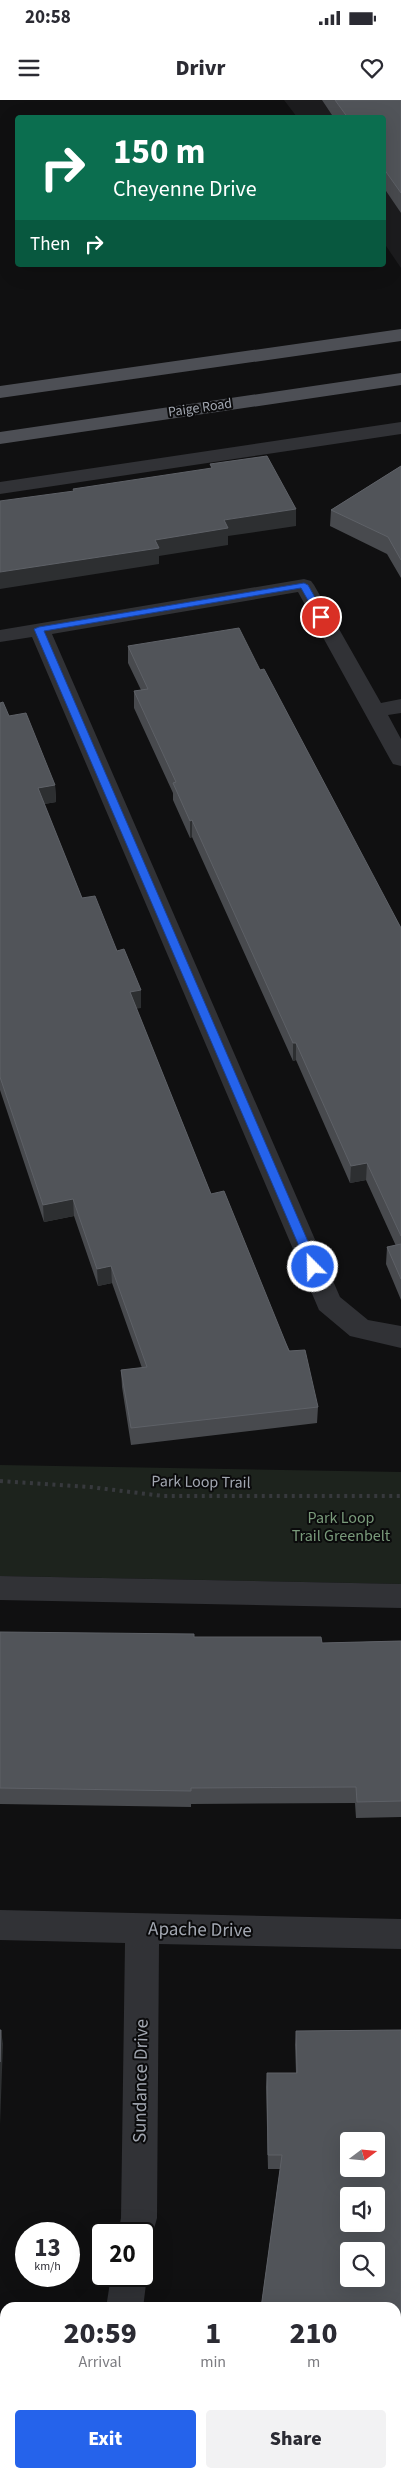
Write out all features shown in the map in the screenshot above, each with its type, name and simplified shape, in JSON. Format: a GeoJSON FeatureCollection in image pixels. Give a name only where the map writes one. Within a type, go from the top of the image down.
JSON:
{"type":"FeatureCollection","features":[{"type":"Feature","properties":{"kind":"main road"},"geometry":{"type":"LineString","coordinates":[[0,392],[401,335]]}},
{"type":"Feature","properties":{"kind":"main road","name":"Paige Road"},"geometry":{"type":"LineString","coordinates":[[0,438],[401,379]]}},
{"type":"Feature","properties":{"kind":"street"},"geometry":{"type":"LineString","coordinates":[[0,488],[401,428]]}},
{"type":"Feature","properties":{"kind":"street"},"geometry":{"type":"LineString","coordinates":[[0,636],[304,585],[401,759]]}},
{"type":"Feature","properties":{"kind":"street"},"geometry":{"type":"LineString","coordinates":[[39,629],[329,1303],[360,1329],[401,1338]]}},
{"type":"Feature","properties":{"kind":"street"},"geometry":{"type":"LineString","coordinates":[[374,711],[401,706]]}},
{"type":"Feature","properties":{"kind":"street"},"geometry":{"type":"LineString","coordinates":[[0,1588],[401,1596]]}},
{"type":"Feature","properties":{"kind":"street","name":"Apache Drive"},"geometry":{"type":"LineString","coordinates":[[0,1925],[401,1934]]}},
{"type":"Feature","properties":{"kind":"street","name":"Sundance Drive"},"geometry":{"type":"LineString","coordinates":[[138,2222],[142,1929]]}},
{"type":"Feature","properties":{"kind":"street"},"geometry":{"type":"LineString","coordinates":[[125,2302],[127,2287]]}},
{"type":"Feature","properties":{"kind":"path","name":"Park Loop Trail"},"geometry":{"type":"LineString","coordinates":[[0,1481],[90,1487],[163,1496],[401,1496]]}},
{"type":"Feature","properties":{"kind":"shaded area"},"geometry":{"type":"Polygon","coordinates":[[[284,100],[401,100],[401,268],[386,246],[386,115],[295,115],[284,100]]]}},
{"type":"Feature","properties":{"kind":"green space","name":"Park Loop Trail Greenbelt"},"geometry":{"type":"Polygon","coordinates":[[[0,1465],[401,1472],[401,1584],[0,1576],[0,1465]]]}},
{"type":"Feature","properties":{"kind":"building"},"geometry":{"type":"Polygon","coordinates":[[[335,100],[401,100],[401,193],[386,172],[386,115],[346,115],[335,100]]]}},
{"type":"Feature","properties":{"kind":"building"},"geometry":{"type":"Polygon","coordinates":[[[267,456],[296,509],[224,520],[228,528],[155,540],[159,548],[0,572],[0,501],[74,491],[73,489],[212,468],[210,464],[267,456]]]}},
{"type":"Feature","properties":{"kind":"building"},"geometry":{"type":"Polygon","coordinates":[[[401,466],[401,560],[388,537],[331,510],[401,466]]]}},
{"type":"Feature","properties":{"kind":"building"},"geometry":{"type":"Polygon","coordinates":[[[239,628],[260,670],[264,669],[401,928],[401,1236],[367,1163],[351,1166],[192,820],[190,821],[173,783],[176,782],[134,691],[148,689],[128,646],[239,628]]]}},
{"type":"Feature","properties":{"kind":"building"},"geometry":{"type":"Polygon","coordinates":[[[3,702],[9,716],[26,713],[55,785],[38,788],[82,898],[95,896],[117,951],[124,949],[141,990],[130,992],[211,1194],[224,1191],[289,1351],[305,1350],[318,1407],[131,1428],[121,1370],[147,1367],[111,1266],[97,1269],[73,1199],[43,1205],[0,1077],[0,703],[3,702]]]}},
{"type":"Feature","properties":{"kind":"building"},"geometry":{"type":"Polygon","coordinates":[[[401,1244],[401,1279],[387,1247],[401,1244]]]}},
{"type":"Feature","properties":{"kind":"building"},"geometry":{"type":"Polygon","coordinates":[[[0,1632],[194,1634],[194,1637],[321,1637],[322,1643],[401,1641],[401,1801],[357,1802],[356,1787],[191,1788],[191,1791],[0,1788],[0,1632]]]}},
{"type":"Feature","properties":{"kind":"building"},"geometry":{"type":"Polygon","coordinates":[[[0,2030],[1,2030],[0,2062],[0,2030]]]}},
{"type":"Feature","properties":{"kind":"building"},"geometry":{"type":"Polygon","coordinates":[[[401,2030],[401,2302],[262,2302],[282,2155],[268,2155],[267,2073],[297,2073],[296,2031],[401,2030]]]}},
{"type":"Feature","properties":{"kind":"route"},"geometry":{"type":"LineString","coordinates":[[313,1267],[39,629],[304,585],[321,617]]}}]}
